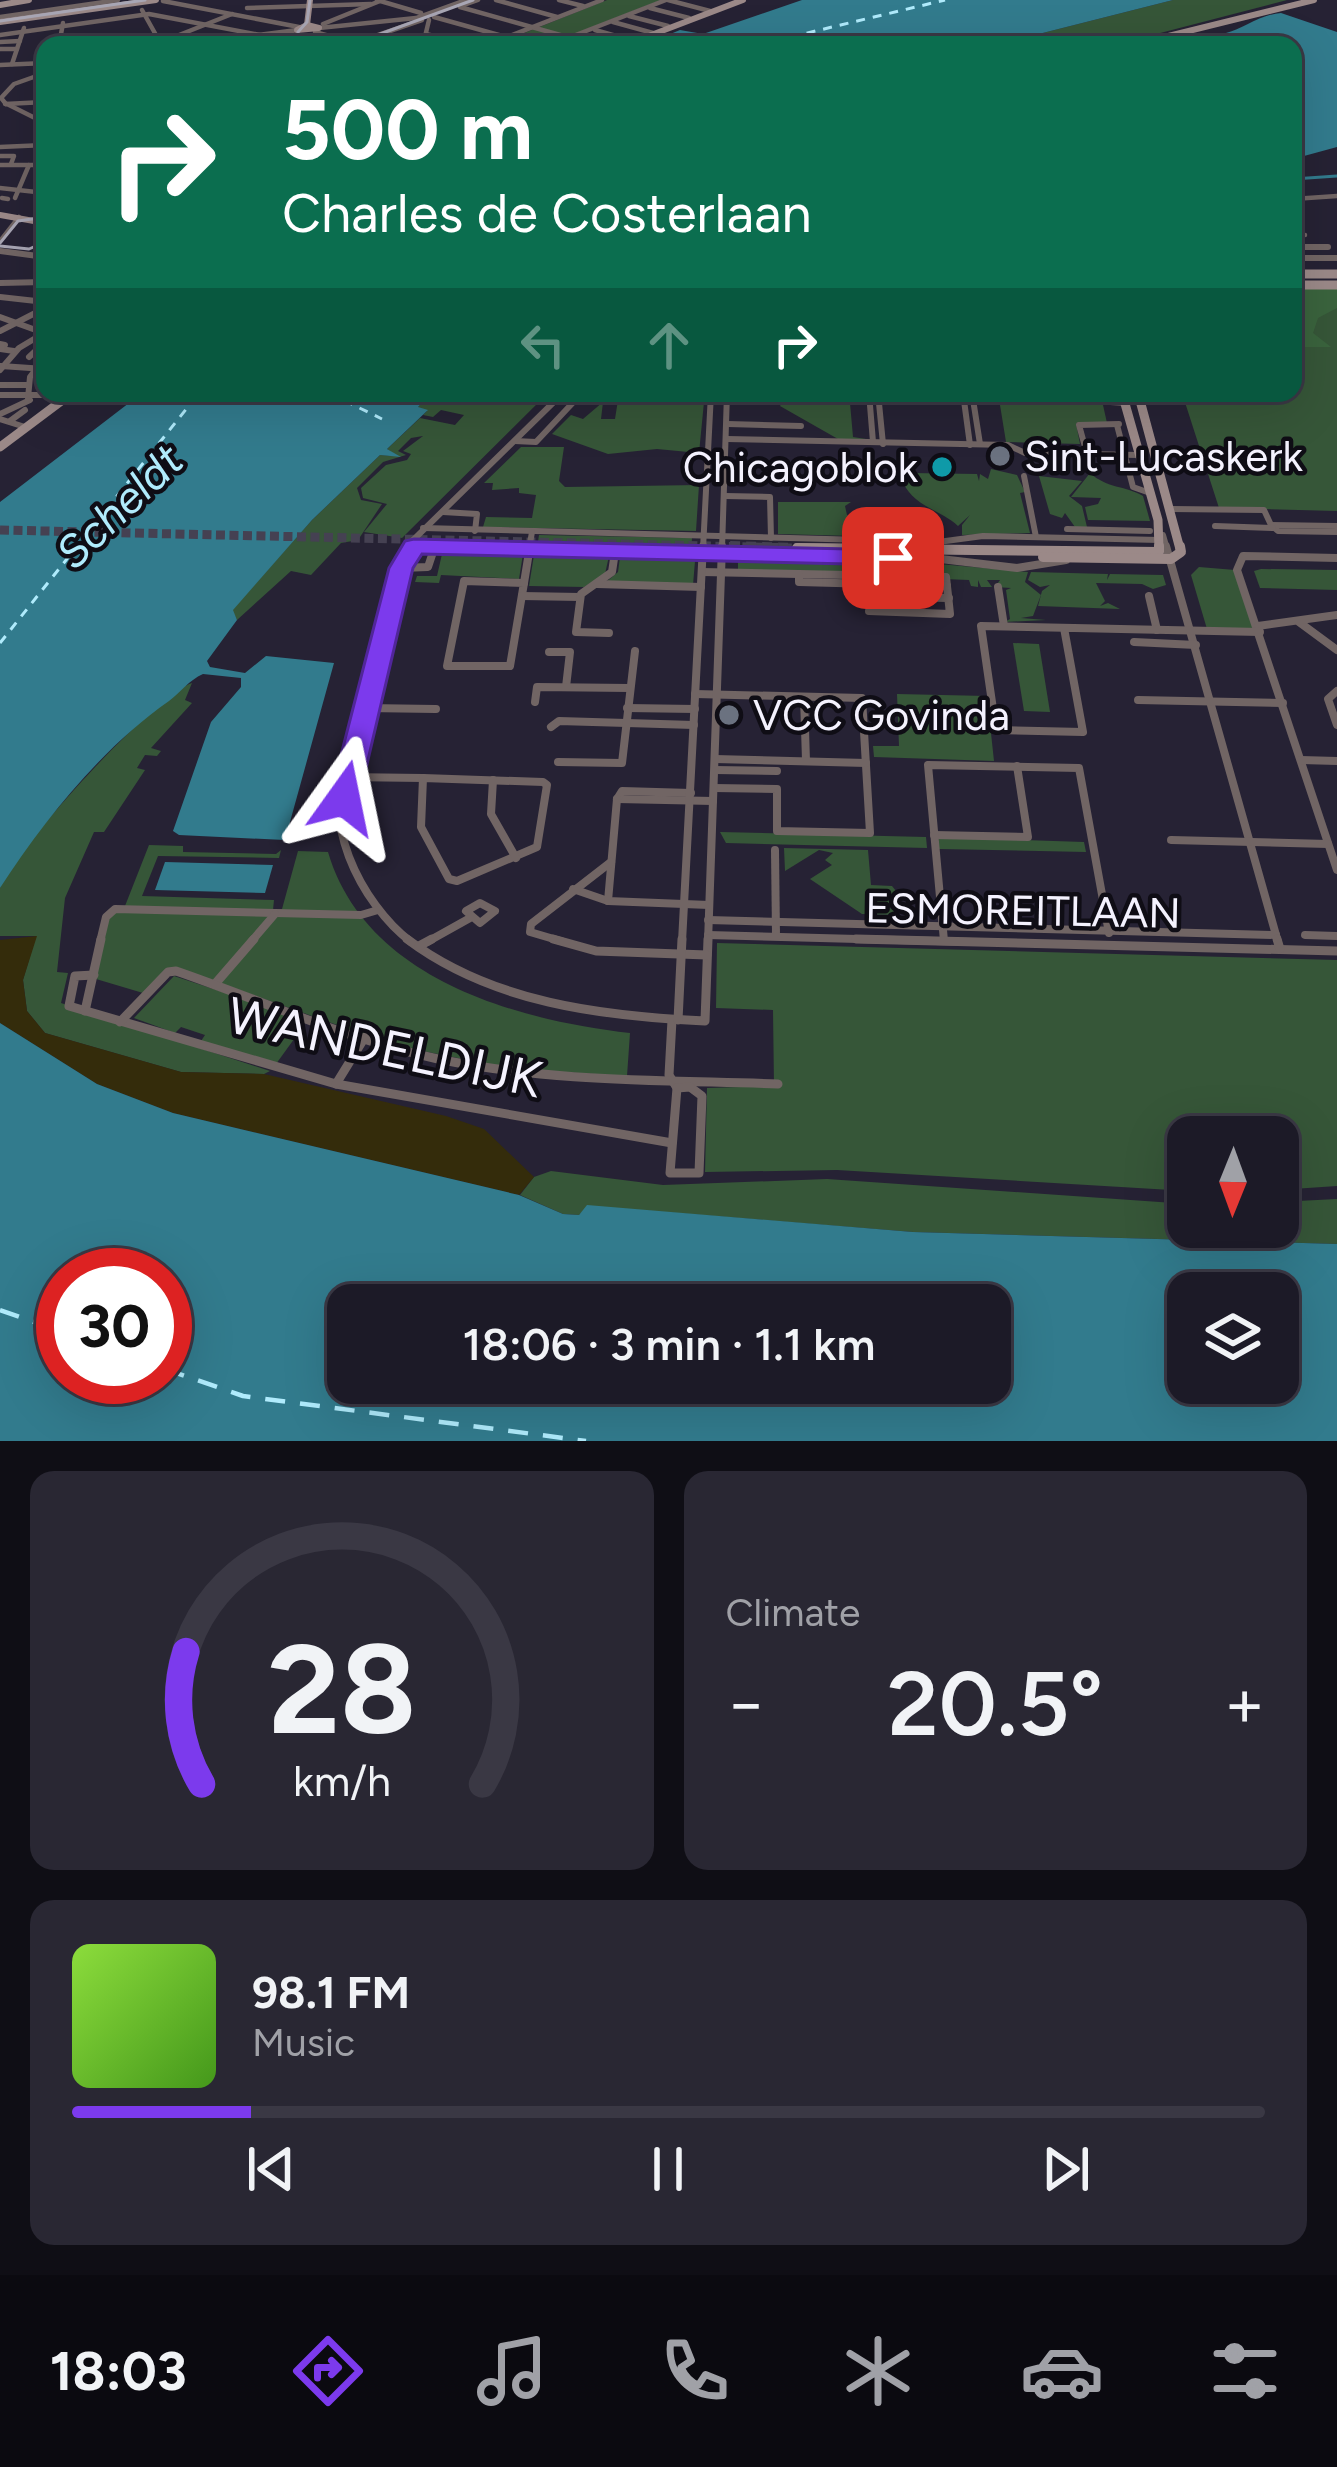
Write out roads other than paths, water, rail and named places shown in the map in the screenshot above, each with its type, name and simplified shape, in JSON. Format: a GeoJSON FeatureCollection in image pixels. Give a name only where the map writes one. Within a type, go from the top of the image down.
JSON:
{"type":"FeatureCollection","features":[{"type":"Feature","properties":{"kind":"main road"},"geometry":{"type":"LineString","coordinates":[[0,4],[29,0]]}},
{"type":"Feature","properties":{"kind":"main road"},"geometry":{"type":"LineString","coordinates":[[0,21],[159,0]]}},
{"type":"Feature","properties":{"kind":"main road"},"geometry":{"type":"LineString","coordinates":[[644,36],[743,0]]}},
{"type":"Feature","properties":{"kind":"main road"},"geometry":{"type":"LineString","coordinates":[[1168,36],[1312,0]]}},
{"type":"Feature","properties":{"kind":"main road"},"geometry":{"type":"LineString","coordinates":[[0,21],[126,1]]}},
{"type":"Feature","properties":{"kind":"main road"},"geometry":{"type":"LineString","coordinates":[[307,30],[310,3]]}},
{"type":"Feature","properties":{"kind":"main road"},"geometry":{"type":"LineString","coordinates":[[0,213],[36,222]]}},
{"type":"Feature","properties":{"kind":"main road"},"geometry":{"type":"LineString","coordinates":[[1302,273],[1337,273]]}},
{"type":"Feature","properties":{"kind":"main road"},"geometry":{"type":"LineString","coordinates":[[1302,285],[1337,285]]}},
{"type":"Feature","properties":{"kind":"main road"},"geometry":{"type":"LineString","coordinates":[[0,447],[59,402]]}},
{"type":"Feature","properties":{"kind":"main road"},"geometry":{"type":"LineString","coordinates":[[944,550],[1073,559],[1171,557],[1182,549],[1141,402]]}},
{"type":"Feature","properties":{"kind":"main road"},"geometry":{"type":"LineString","coordinates":[[796,548],[1155,553],[1161,550],[1162,539],[1126,406]]}},
{"type":"Feature","properties":{"kind":"street"},"geometry":{"type":"LineString","coordinates":[[54,0],[63,12],[61,36]]}},
{"type":"Feature","properties":{"kind":"street"},"geometry":{"type":"LineString","coordinates":[[159,0],[328,36]]}},
{"type":"Feature","properties":{"kind":"street"},"geometry":{"type":"LineString","coordinates":[[181,36],[267,0]]}},
{"type":"Feature","properties":{"kind":"street"},"geometry":{"type":"LineString","coordinates":[[252,36],[423,20],[466,0]]}},
{"type":"Feature","properties":{"kind":"street"},"geometry":{"type":"LineString","coordinates":[[378,36],[478,0]]}},
{"type":"Feature","properties":{"kind":"street"},"geometry":{"type":"LineString","coordinates":[[496,0],[558,17]]}},
{"type":"Feature","properties":{"kind":"street"},"geometry":{"type":"LineString","coordinates":[[559,0],[584,7]]}},
{"type":"Feature","properties":{"kind":"street"},"geometry":{"type":"LineString","coordinates":[[511,36],[602,0]]}},
{"type":"Feature","properties":{"kind":"street"},"geometry":{"type":"LineString","coordinates":[[582,36],[667,0],[710,11]]}},
{"type":"Feature","properties":{"kind":"street"},"geometry":{"type":"LineString","coordinates":[[13,1],[26,17]]}},
{"type":"Feature","properties":{"kind":"street"},"geometry":{"type":"LineString","coordinates":[[0,21],[126,1],[144,14],[156,36]]}},
{"type":"Feature","properties":{"kind":"street"},"geometry":{"type":"LineString","coordinates":[[247,8],[376,2],[423,20],[497,36]]}},
{"type":"Feature","properties":{"kind":"street"},"geometry":{"type":"LineString","coordinates":[[289,36],[376,2]]}},
{"type":"Feature","properties":{"kind":"street"},"geometry":{"type":"LineString","coordinates":[[460,7],[555,36]]}},
{"type":"Feature","properties":{"kind":"street"},"geometry":{"type":"LineString","coordinates":[[648,8],[688,18]]}},
{"type":"Feature","properties":{"kind":"street"},"geometry":{"type":"LineString","coordinates":[[0,42],[9,34],[144,14],[260,35]]}},
{"type":"Feature","properties":{"kind":"street"},"geometry":{"type":"LineString","coordinates":[[628,16],[668,26]]}},
{"type":"Feature","properties":{"kind":"street"},"geometry":{"type":"LineString","coordinates":[[12,64],[26,17]]}},
{"type":"Feature","properties":{"kind":"street"},"geometry":{"type":"LineString","coordinates":[[423,20],[426,34],[434,36]]}},
{"type":"Feature","properties":{"kind":"street"},"geometry":{"type":"LineString","coordinates":[[613,22],[652,32]]}},
{"type":"Feature","properties":{"kind":"street"},"geometry":{"type":"LineString","coordinates":[[593,30],[615,36]]}},
{"type":"Feature","properties":{"kind":"street"},"geometry":{"type":"LineString","coordinates":[[0,42],[20,40]]}},
{"type":"Feature","properties":{"kind":"street"},"geometry":{"type":"LineString","coordinates":[[0,42],[17,49]]}},
{"type":"Feature","properties":{"kind":"street"},"geometry":{"type":"LineString","coordinates":[[0,65],[36,63]]}},
{"type":"Feature","properties":{"kind":"street"},"geometry":{"type":"LineString","coordinates":[[3,104],[1,95],[10,87],[36,77]]}},
{"type":"Feature","properties":{"kind":"street"},"geometry":{"type":"LineString","coordinates":[[3,104],[36,102]]}},
{"type":"Feature","properties":{"kind":"street"},"geometry":{"type":"LineString","coordinates":[[3,104],[36,119]]}},
{"type":"Feature","properties":{"kind":"street"},"geometry":{"type":"LineString","coordinates":[[0,147],[36,145]]}},
{"type":"Feature","properties":{"kind":"street"},"geometry":{"type":"LineString","coordinates":[[0,160],[11,165],[36,164]]}},
{"type":"Feature","properties":{"kind":"street"},"geometry":{"type":"LineString","coordinates":[[0,213],[23,163]]}},
{"type":"Feature","properties":{"kind":"street"},"geometry":{"type":"LineString","coordinates":[[0,188],[11,189]]}},
{"type":"Feature","properties":{"kind":"street"},"geometry":{"type":"LineString","coordinates":[[10,197],[11,189]]}},
{"type":"Feature","properties":{"kind":"street"},"geometry":{"type":"LineString","coordinates":[[10,197],[11,189]]}},
{"type":"Feature","properties":{"kind":"street"},"geometry":{"type":"LineString","coordinates":[[1302,198],[1337,196]]}},
{"type":"Feature","properties":{"kind":"street"},"geometry":{"type":"LineString","coordinates":[[0,241],[18,216]]}},
{"type":"Feature","properties":{"kind":"street"},"geometry":{"type":"LineString","coordinates":[[1302,248],[1328,247]]}},
{"type":"Feature","properties":{"kind":"street"},"geometry":{"type":"LineString","coordinates":[[0,251],[36,256]]}},
{"type":"Feature","properties":{"kind":"street"},"geometry":{"type":"LineString","coordinates":[[1302,258],[1337,258]]}},
{"type":"Feature","properties":{"kind":"street"},"geometry":{"type":"LineString","coordinates":[[0,283],[36,282]]}},
{"type":"Feature","properties":{"kind":"street"},"geometry":{"type":"LineString","coordinates":[[0,297],[36,305]]}},
{"type":"Feature","properties":{"kind":"street"},"geometry":{"type":"LineString","coordinates":[[0,331],[36,312]]}},
{"type":"Feature","properties":{"kind":"street"},"geometry":{"type":"LineString","coordinates":[[0,317],[36,334]]}},
{"type":"Feature","properties":{"kind":"street"},"geometry":{"type":"LineString","coordinates":[[1,367],[36,340]]}},
{"type":"Feature","properties":{"kind":"street"},"geometry":{"type":"LineString","coordinates":[[0,344],[5,345],[0,349],[16,351]]}},
{"type":"Feature","properties":{"kind":"street"},"geometry":{"type":"LineString","coordinates":[[29,357],[36,346]]}},
{"type":"Feature","properties":{"kind":"street"},"geometry":{"type":"LineString","coordinates":[[1,367],[35,369],[28,385],[29,399],[46,412]]}},
{"type":"Feature","properties":{"kind":"street"},"geometry":{"type":"LineString","coordinates":[[0,385],[28,385]]}},
{"type":"Feature","properties":{"kind":"street"},"geometry":{"type":"LineString","coordinates":[[0,395],[36,397]]}},
{"type":"Feature","properties":{"kind":"street"},"geometry":{"type":"LineString","coordinates":[[3,419],[29,399]]}},
{"type":"Feature","properties":{"kind":"street"},"geometry":{"type":"LineString","coordinates":[[562,402],[532,424],[410,546],[347,777],[346,848],[379,910],[418,946],[470,977],[543,1004],[599,1015],[705,1021],[727,402]]}},
{"type":"Feature","properties":{"kind":"street"},"geometry":{"type":"LineString","coordinates":[[516,440],[536,442],[567,402]]}},
{"type":"Feature","properties":{"kind":"street"},"geometry":{"type":"LineString","coordinates":[[120,1022],[168,972],[215,984],[392,1048],[499,1070],[674,1084],[690,1088],[702,1096],[699,1173],[670,1173],[674,1084],[675,1020],[711,402]]}},
{"type":"Feature","properties":{"kind":"street"},"geometry":{"type":"LineString","coordinates":[[870,402],[878,442]]}},
{"type":"Feature","properties":{"kind":"street"},"geometry":{"type":"LineString","coordinates":[[878,402],[878,442]]}},
{"type":"Feature","properties":{"kind":"street"},"geometry":{"type":"LineString","coordinates":[[973,402],[975,445]]}},
{"type":"Feature","properties":{"kind":"street"},"geometry":{"type":"LineString","coordinates":[[1144,413],[1126,406],[1117,424],[1133,487],[1150,493]]}},
{"type":"Feature","properties":{"kind":"street"},"geometry":{"type":"LineString","coordinates":[[3,419],[25,410]]}},
{"type":"Feature","properties":{"kind":"street"},"geometry":{"type":"LineString","coordinates":[[3,419],[25,428]]}},
{"type":"Feature","properties":{"kind":"street"},"geometry":{"type":"LineString","coordinates":[[728,424],[801,426]]}},
{"type":"Feature","properties":{"kind":"street"},"geometry":{"type":"LineString","coordinates":[[1087,454],[1079,424],[1117,424]]}},
{"type":"Feature","properties":{"kind":"street"},"geometry":{"type":"LineString","coordinates":[[1134,437],[1150,437]]}},
{"type":"Feature","properties":{"kind":"street"},"geometry":{"type":"LineString","coordinates":[[727,439],[1139,454]]}},
{"type":"Feature","properties":{"kind":"street"},"geometry":{"type":"LineString","coordinates":[[1024,476],[1036,537]]}},
{"type":"Feature","properties":{"kind":"street"},"geometry":{"type":"LineString","coordinates":[[725,496],[770,497],[771,538]]}},
{"type":"Feature","properties":{"kind":"street"},"geometry":{"type":"LineString","coordinates":[[1171,509],[1264,510],[1272,526],[1285,531],[1337,529]]}},
{"type":"Feature","properties":{"kind":"street"},"geometry":{"type":"LineString","coordinates":[[443,512],[477,514],[475,531]]}},
{"type":"Feature","properties":{"kind":"street"},"geometry":{"type":"LineString","coordinates":[[1064,518],[1067,533]]}},
{"type":"Feature","properties":{"kind":"street"},"geometry":{"type":"LineString","coordinates":[[854,520],[905,521],[907,541]]}},
{"type":"Feature","properties":{"kind":"street"},"geometry":{"type":"LineString","coordinates":[[1215,526],[1337,529]]}},
{"type":"Feature","properties":{"kind":"street"},"geometry":{"type":"LineString","coordinates":[[426,529],[907,541],[1150,531]]}},
{"type":"Feature","properties":{"kind":"street"},"geometry":{"type":"LineString","coordinates":[[1285,531],[1290,545]]}},
{"type":"Feature","properties":{"kind":"street"},"geometry":{"type":"LineString","coordinates":[[524,583],[464,581],[447,664],[453,668],[510,666],[522,596],[532,532]]}},
{"type":"Feature","properties":{"kind":"street"},"geometry":{"type":"LineString","coordinates":[[1067,533],[1179,536]]}},
{"type":"Feature","properties":{"kind":"street"},"geometry":{"type":"LineString","coordinates":[[1162,539],[1171,557],[1280,949]]}},
{"type":"Feature","properties":{"kind":"street"},"geometry":{"type":"LineString","coordinates":[[410,546],[932,558],[1029,568],[1073,559]]}},
{"type":"Feature","properties":{"kind":"street"},"geometry":{"type":"LineString","coordinates":[[403,563],[428,567],[434,548]]}},
{"type":"Feature","properties":{"kind":"street"},"geometry":{"type":"LineString","coordinates":[[522,596],[580,597],[612,572],[615,552]]}},
{"type":"Feature","properties":{"kind":"street"},"geometry":{"type":"LineString","coordinates":[[1155,553],[1171,557]]}},
{"type":"Feature","properties":{"kind":"street"},"geometry":{"type":"LineString","coordinates":[[1337,558],[1244,556],[1237,569],[1337,870]]}},
{"type":"Feature","properties":{"kind":"street"},"geometry":{"type":"LineString","coordinates":[[702,572],[946,577],[950,614],[869,611]]}},
{"type":"Feature","properties":{"kind":"street"},"geometry":{"type":"LineString","coordinates":[[597,584],[701,587]]}},
{"type":"Feature","properties":{"kind":"street"},"geometry":{"type":"LineString","coordinates":[[998,587],[1004,626]]}},
{"type":"Feature","properties":{"kind":"street"},"geometry":{"type":"LineString","coordinates":[[1149,596],[1157,630]]}},
{"type":"Feature","properties":{"kind":"street"},"geometry":{"type":"LineString","coordinates":[[580,597],[576,632],[609,633]]}},
{"type":"Feature","properties":{"kind":"street"},"geometry":{"type":"LineString","coordinates":[[892,597],[949,598]]}},
{"type":"Feature","properties":{"kind":"street"},"geometry":{"type":"LineString","coordinates":[[1064,628],[1083,732],[996,730],[981,626],[1259,629],[1337,615]]}},
{"type":"Feature","properties":{"kind":"street"},"geometry":{"type":"LineString","coordinates":[[1298,621],[1337,650]]}},
{"type":"Feature","properties":{"kind":"street"},"geometry":{"type":"LineString","coordinates":[[1134,642],[1196,645]]}},
{"type":"Feature","properties":{"kind":"street"},"geometry":{"type":"LineString","coordinates":[[558,762],[621,765],[635,651]]}},
{"type":"Feature","properties":{"kind":"street"},"geometry":{"type":"LineString","coordinates":[[549,652],[570,652],[566,687]]}},
{"type":"Feature","properties":{"kind":"street"},"geometry":{"type":"LineString","coordinates":[[535,702],[537,686],[629,688]]}},
{"type":"Feature","properties":{"kind":"street"},"geometry":{"type":"LineString","coordinates":[[1337,691],[1328,699],[1337,725]]}},
{"type":"Feature","properties":{"kind":"street"},"geometry":{"type":"LineString","coordinates":[[695,694],[862,698],[870,833],[777,831],[777,766]]}},
{"type":"Feature","properties":{"kind":"street"},"geometry":{"type":"LineString","coordinates":[[804,697],[806,761]]}},
{"type":"Feature","properties":{"kind":"street"},"geometry":{"type":"LineString","coordinates":[[1138,700],[1282,703]]}},
{"type":"Feature","properties":{"kind":"street"},"geometry":{"type":"LineString","coordinates":[[365,708],[436,709]]}},
{"type":"Feature","properties":{"kind":"street"},"geometry":{"type":"LineString","coordinates":[[627,708],[695,710]]}},
{"type":"Feature","properties":{"kind":"street"},"geometry":{"type":"LineString","coordinates":[[551,728],[559,722],[694,724]]}},
{"type":"Feature","properties":{"kind":"street"},"geometry":{"type":"LineString","coordinates":[[1301,760],[1337,761]]}},
{"type":"Feature","properties":{"kind":"street"},"geometry":{"type":"LineString","coordinates":[[715,764],[866,763]]}},
{"type":"Feature","properties":{"kind":"street"},"geometry":{"type":"LineString","coordinates":[[944,941],[928,764],[1078,768],[1111,945]]}},
{"type":"Feature","properties":{"kind":"street"},"geometry":{"type":"LineString","coordinates":[[934,835],[1028,837],[1018,766]]}},
{"type":"Feature","properties":{"kind":"street"},"geometry":{"type":"LineString","coordinates":[[347,777],[423,778],[541,782],[547,785],[540,842],[516,859],[458,881],[449,879],[421,826],[423,778]]}},
{"type":"Feature","properties":{"kind":"street"},"geometry":{"type":"LineString","coordinates":[[493,780],[491,814],[516,859]]}},
{"type":"Feature","properties":{"kind":"street"},"geometry":{"type":"LineString","coordinates":[[714,788],[777,789]]}},
{"type":"Feature","properties":{"kind":"street"},"geometry":{"type":"LineString","coordinates":[[608,902],[617,799],[713,801]]}},
{"type":"Feature","properties":{"kind":"street"},"geometry":{"type":"LineString","coordinates":[[1171,840],[1328,844]]}},
{"type":"Feature","properties":{"kind":"street"},"geometry":{"type":"LineString","coordinates":[[775,850],[776,936]]}},
{"type":"Feature","properties":{"kind":"street"},"geometry":{"type":"LineString","coordinates":[[611,862],[531,924],[532,934],[596,951],[707,955]]}},
{"type":"Feature","properties":{"kind":"street"},"geometry":{"type":"LineString","coordinates":[[571,889],[608,902],[709,905]]}},
{"type":"Feature","properties":{"kind":"street"},"geometry":{"type":"LineString","coordinates":[[94,975],[75,976],[69,1006],[85,1011],[94,975],[106,917],[115,909],[361,915],[379,910]]}},
{"type":"Feature","properties":{"kind":"street"},"geometry":{"type":"LineString","coordinates":[[215,984],[276,913]]}},
{"type":"Feature","properties":{"kind":"street"},"geometry":{"type":"LineString","coordinates":[[418,946],[470,918]]}},
{"type":"Feature","properties":{"kind":"street","name":"ESMOREITLAAN"},"geometry":{"type":"LineString","coordinates":[[708,920],[1276,935]]}},
{"type":"Feature","properties":{"kind":"street","name":"ESMOREITLAAN"},"geometry":{"type":"LineString","coordinates":[[708,934],[1337,951]]}},
{"type":"Feature","properties":{"kind":"street"},"geometry":{"type":"LineString","coordinates":[[1305,935],[1337,936]]}},
{"type":"Feature","properties":{"kind":"street","name":"WANDELDIJK"},"geometry":{"type":"LineString","coordinates":[[85,1011],[336,1084],[672,1143]]}},
{"type":"Feature","properties":{"kind":"street"},"geometry":{"type":"LineString","coordinates":[[336,1084],[365,1037]]}},
{"type":"Feature","properties":{"kind":"street"},"geometry":{"type":"LineString","coordinates":[[674,1084],[778,1084]]}},
{"type":"Feature","properties":{"kind":"water"},"geometry":{"type":"Polygon","coordinates":[[[802,0],[1173,0],[1031,36],[665,36],[680,30],[703,34],[802,0]]]}},
{"type":"Feature","properties":{"kind":"water"},"geometry":{"type":"Polygon","coordinates":[[[1281,13],[1337,32],[1337,147],[1302,157],[1302,36],[1199,36],[1226,33],[1281,13]]]}},
{"type":"Feature","properties":{"kind":"water","name":"Scheldt"},"geometry":{"type":"Polygon","coordinates":[[[130,402],[423,402],[418,407],[428,410],[387,449],[401,457],[380,455],[312,520],[233,610],[237,620],[207,661],[210,667],[245,673],[266,656],[334,663],[285,840],[173,831],[211,722],[241,687],[241,678],[203,674],[98,762],[55,811],[0,888],[0,502],[130,402]]]}},
{"type":"Feature","properties":{"kind":"water"},"geometry":{"type":"Polygon","coordinates":[[[165,862],[273,865],[265,893],[155,890],[165,862]]]}},
{"type":"Feature","properties":{"kind":"water"},"geometry":{"type":"Polygon","coordinates":[[[0,1023],[97,1084],[173,1113],[519,1195],[563,1214],[579,1215],[587,1205],[913,1232],[1167,1239],[1167,1248],[1337,1244],[1337,1441],[0,1441],[0,1023]]]}},
{"type":"Feature","properties":{"kind":"waterway"},"geometry":{"type":"LineString","coordinates":[[1302,178],[1337,176]]}},
{"type":"Feature","properties":{"kind":"tunnel"},"geometry":{"type":"LineString","coordinates":[[0,530],[797,548],[730,546]]}},
{"type":"Feature","properties":{"kind":"tram line"},"geometry":{"type":"LineString","coordinates":[[0,21],[145,0]]}},
{"type":"Feature","properties":{"kind":"tram line"},"geometry":{"type":"LineString","coordinates":[[298,32],[307,22],[310,0]]}},
{"type":"Feature","properties":{"kind":"tram line"},"geometry":{"type":"LineString","coordinates":[[375,36],[473,0]]}},
{"type":"Feature","properties":{"kind":"tram line"},"geometry":{"type":"LineString","coordinates":[[0,243],[18,221],[36,218]]}},
{"type":"Feature","properties":{"kind":"tram line"},"geometry":{"type":"LineString","coordinates":[[0,246],[36,246]]}},
{"type":"Feature","properties":{"kind":"place","name":"Sint-Lucaskerk"},"geometry":{"type":"Point","coordinates":[1000,456]}},
{"type":"Feature","properties":{"kind":"place","name":"Chicagoblok"},"geometry":{"type":"Point","coordinates":[942,467]}},
{"type":"Feature","properties":{"kind":"place","name":"VCC Govinda"},"geometry":{"type":"Point","coordinates":[729,715]}}]}
